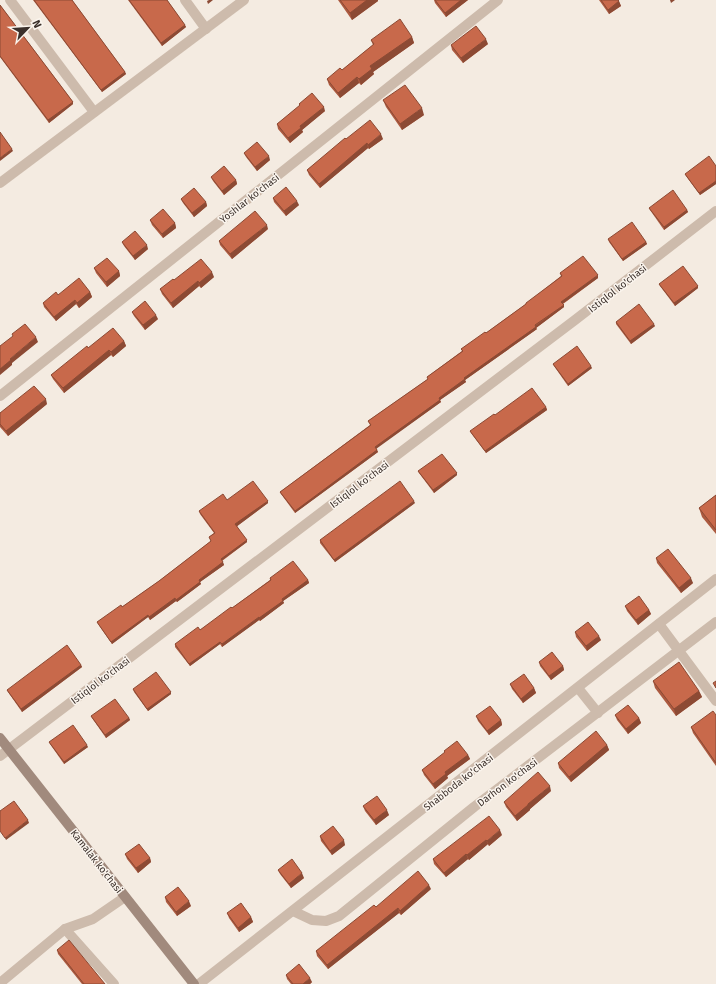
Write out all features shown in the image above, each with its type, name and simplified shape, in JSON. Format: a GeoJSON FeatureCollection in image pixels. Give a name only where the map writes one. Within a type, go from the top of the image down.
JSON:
{"type":"FeatureCollection","features":[{"type":"Feature","properties":{"kind":"main road","name":"Kamalak ko'chasi"},"geometry":{"type":"LineString","coordinates":[[0,738],[194,984]]}},
{"type":"Feature","properties":{"kind":"street"},"geometry":{"type":"LineString","coordinates":[[10,0],[94,112]]}},
{"type":"Feature","properties":{"kind":"street"},"geometry":{"type":"LineString","coordinates":[[184,0],[206,29]]}},
{"type":"Feature","properties":{"kind":"street"},"geometry":{"type":"LineString","coordinates":[[0,183],[244,0]]}},
{"type":"Feature","properties":{"kind":"street","name":"Yoshlar ko'chasi"},"geometry":{"type":"LineString","coordinates":[[0,396],[498,0]]}},
{"type":"Feature","properties":{"kind":"street","name":"Istiqlol ko'chasi"},"geometry":{"type":"LineString","coordinates":[[0,756],[569,325],[716,211]]}},
{"type":"Feature","properties":{"kind":"street","name":"Shabboda ko'chasi"},"geometry":{"type":"LineString","coordinates":[[199,984],[716,579]]}},
{"type":"Feature","properties":{"kind":"street","name":"Darhon ko'chasi"},"geometry":{"type":"LineString","coordinates":[[293,910],[312,920],[326,921],[339,916],[480,802],[716,622]]}},
{"type":"Feature","properties":{"kind":"street"},"geometry":{"type":"LineString","coordinates":[[659,624],[716,702]]}},
{"type":"Feature","properties":{"kind":"street"},"geometry":{"type":"LineString","coordinates":[[578,688],[598,713]]}},
{"type":"Feature","properties":{"kind":"street"},"geometry":{"type":"LineString","coordinates":[[0,983],[65,929],[93,919],[125,897]]}},
{"type":"Feature","properties":{"kind":"street"},"geometry":{"type":"LineString","coordinates":[[65,929],[114,984]]}},
{"type":"Feature","properties":{"kind":"building"},"geometry":{"type":"Polygon","coordinates":[[[34,0],[72,0],[125,72],[101,90],[34,0]]]}},
{"type":"Feature","properties":{"kind":"building"},"geometry":{"type":"Polygon","coordinates":[[[129,0],[167,0],[185,25],[161,43],[129,0]]]}},
{"type":"Feature","properties":{"kind":"building"},"geometry":{"type":"Polygon","coordinates":[[[340,0],[367,0],[350,13],[340,0]]]}},
{"type":"Feature","properties":{"kind":"building"},"geometry":{"type":"Polygon","coordinates":[[[435,0],[461,0],[445,13],[435,0]]]}},
{"type":"Feature","properties":{"kind":"building"},"geometry":{"type":"Polygon","coordinates":[[[601,0],[618,0],[619,1],[608,10],[601,0]]]}},
{"type":"Feature","properties":{"kind":"building"},"geometry":{"type":"Polygon","coordinates":[[[0,5],[73,102],[48,120],[0,56],[0,5]]]}},
{"type":"Feature","properties":{"kind":"building"},"geometry":{"type":"Polygon","coordinates":[[[400,19],[412,37],[370,66],[372,69],[359,79],[357,77],[338,93],[327,79],[340,68],[342,70],[374,44],[371,40],[400,19]]]}},
{"type":"Feature","properties":{"kind":"building"},"geometry":{"type":"Polygon","coordinates":[[[476,26],[486,39],[461,58],[451,45],[476,26]]]}},
{"type":"Feature","properties":{"kind":"building"},"geometry":{"type":"Polygon","coordinates":[[[405,85],[422,108],[400,124],[383,100],[405,85]]]}},
{"type":"Feature","properties":{"kind":"building"},"geometry":{"type":"Polygon","coordinates":[[[312,93],[324,107],[300,126],[301,128],[288,138],[277,124],[312,93]]]}},
{"type":"Feature","properties":{"kind":"building"},"geometry":{"type":"Polygon","coordinates":[[[370,120],[381,134],[368,145],[367,143],[319,184],[307,170],[345,138],[346,139],[370,120]]]}},
{"type":"Feature","properties":{"kind":"building"},"geometry":{"type":"Polygon","coordinates":[[[0,132],[12,149],[0,158],[0,132]]]}},
{"type":"Feature","properties":{"kind":"building"},"geometry":{"type":"Polygon","coordinates":[[[257,142],[269,156],[255,167],[244,153],[257,142]]]}},
{"type":"Feature","properties":{"kind":"building"},"geometry":{"type":"Polygon","coordinates":[[[709,156],[716,166],[716,181],[699,193],[685,174],[709,156]]]}},
{"type":"Feature","properties":{"kind":"building"},"geometry":{"type":"Polygon","coordinates":[[[224,166],[236,180],[222,191],[211,177],[224,166]]]}},
{"type":"Feature","properties":{"kind":"building"},"geometry":{"type":"Polygon","coordinates":[[[286,187],[297,201],[284,211],[273,198],[286,187]]]}},
{"type":"Feature","properties":{"kind":"building"},"geometry":{"type":"Polygon","coordinates":[[[194,188],[206,202],[192,213],[181,199],[194,188]]]}},
{"type":"Feature","properties":{"kind":"building"},"geometry":{"type":"Polygon","coordinates":[[[673,190],[687,210],[664,227],[649,208],[673,190]]]}},
{"type":"Feature","properties":{"kind":"building"},"geometry":{"type":"Polygon","coordinates":[[[163,209],[175,223],[162,234],[150,220],[163,209]]]}},
{"type":"Feature","properties":{"kind":"building"},"geometry":{"type":"Polygon","coordinates":[[[255,211],[267,225],[230,254],[219,241],[255,211]]]}},
{"type":"Feature","properties":{"kind":"building"},"geometry":{"type":"Polygon","coordinates":[[[632,222],[646,242],[622,259],[608,239],[632,222]]]}},
{"type":"Feature","properties":{"kind":"building"},"geometry":{"type":"Polygon","coordinates":[[[135,231],[147,245],[133,256],[122,242],[135,231]]]}},
{"type":"Feature","properties":{"kind":"building"},"geometry":{"type":"Polygon","coordinates":[[[583,256],[598,275],[561,302],[564,305],[535,325],[536,327],[464,378],[465,379],[439,398],[440,400],[375,447],[377,450],[295,511],[280,492],[371,425],[368,421],[428,379],[427,377],[463,351],[461,349],[526,304],[562,276],[560,273],[583,256]]]}},
{"type":"Feature","properties":{"kind":"building"},"geometry":{"type":"Polygon","coordinates":[[[107,258],[119,271],[106,282],[94,268],[107,258]]]}},
{"type":"Feature","properties":{"kind":"building"},"geometry":{"type":"Polygon","coordinates":[[[201,259],[212,272],[199,283],[198,281],[171,303],[160,289],[201,259]]]}},
{"type":"Feature","properties":{"kind":"building"},"geometry":{"type":"Polygon","coordinates":[[[683,266],[698,286],[674,303],[659,284],[683,266]]]}},
{"type":"Feature","properties":{"kind":"building"},"geometry":{"type":"Polygon","coordinates":[[[79,278],[90,292],[77,303],[75,300],[54,317],[43,303],[56,292],[58,295],[79,278]]]}},
{"type":"Feature","properties":{"kind":"building"},"geometry":{"type":"Polygon","coordinates":[[[145,301],[156,315],[143,325],[132,312],[145,301]]]}},
{"type":"Feature","properties":{"kind":"building"},"geometry":{"type":"Polygon","coordinates":[[[639,304],[654,324],[630,341],[616,322],[639,304]]]}},
{"type":"Feature","properties":{"kind":"building"},"geometry":{"type":"Polygon","coordinates":[[[25,324],[36,337],[0,369],[0,346],[25,324]]]}},
{"type":"Feature","properties":{"kind":"building"},"geometry":{"type":"Polygon","coordinates":[[[113,328],[124,341],[111,352],[109,350],[63,388],[51,375],[87,346],[88,348],[113,328]]]}},
{"type":"Feature","properties":{"kind":"building"},"geometry":{"type":"Polygon","coordinates":[[[577,346],[591,366],[568,384],[553,364],[577,346]]]}},
{"type":"Feature","properties":{"kind":"building"},"geometry":{"type":"Polygon","coordinates":[[[34,386],[46,399],[6,431],[0,424],[0,413],[34,386]]]}},
{"type":"Feature","properties":{"kind":"building"},"geometry":{"type":"Polygon","coordinates":[[[532,388],[546,407],[485,451],[470,431],[532,388]]]}},
{"type":"Feature","properties":{"kind":"building"},"geometry":{"type":"Polygon","coordinates":[[[442,454],[457,473],[433,490],[418,471],[442,454]]]}},
{"type":"Feature","properties":{"kind":"building"},"geometry":{"type":"Polygon","coordinates":[[[253,481],[268,501],[235,524],[247,540],[221,559],[223,562],[176,600],[175,598],[149,617],[148,615],[111,642],[97,622],[121,605],[122,607],[159,581],[211,541],[209,537],[215,533],[199,511],[223,494],[227,500],[253,481]]]}},
{"type":"Feature","properties":{"kind":"building"},"geometry":{"type":"Polygon","coordinates":[[[400,481],[414,501],[334,560],[320,540],[400,481]]]}},
{"type":"Feature","properties":{"kind":"building"},"geometry":{"type":"Polygon","coordinates":[[[716,495],[716,530],[699,508],[716,495]]]}},
{"type":"Feature","properties":{"kind":"building"},"geometry":{"type":"Polygon","coordinates":[[[668,549],[691,578],[679,588],[656,558],[668,549]]]}},
{"type":"Feature","properties":{"kind":"building"},"geometry":{"type":"Polygon","coordinates":[[[293,561],[308,580],[282,599],[283,601],[259,618],[222,644],[220,642],[189,664],[175,644],[198,627],[200,630],[231,607],[232,608],[271,580],[270,578],[293,561]]]}},
{"type":"Feature","properties":{"kind":"building"},"geometry":{"type":"Polygon","coordinates":[[[639,596],[649,610],[636,620],[625,606],[639,596]]]}},
{"type":"Feature","properties":{"kind":"building"},"geometry":{"type":"Polygon","coordinates":[[[588,622],[599,636],[586,646],[575,632],[588,622]]]}},
{"type":"Feature","properties":{"kind":"building"},"geometry":{"type":"Polygon","coordinates":[[[67,645],[81,665],[21,709],[7,690],[67,645]]]}},
{"type":"Feature","properties":{"kind":"building"},"geometry":{"type":"Polygon","coordinates":[[[552,652],[563,666],[549,676],[539,662],[552,652]]]}},
{"type":"Feature","properties":{"kind":"building"},"geometry":{"type":"Polygon","coordinates":[[[679,662],[699,691],[674,709],[653,681],[679,662]]]}},
{"type":"Feature","properties":{"kind":"building"},"geometry":{"type":"Polygon","coordinates":[[[156,672],[171,692],[147,709],[133,689],[156,672]]]}},
{"type":"Feature","properties":{"kind":"building"},"geometry":{"type":"Polygon","coordinates":[[[524,674],[534,688],[521,699],[510,684],[524,674]]]}},
{"type":"Feature","properties":{"kind":"building"},"geometry":{"type":"Polygon","coordinates":[[[716,681],[716,688],[713,683],[716,681]]]}},
{"type":"Feature","properties":{"kind":"building"},"geometry":{"type":"Polygon","coordinates":[[[115,699],[129,718],[105,735],[91,716],[115,699]]]}},
{"type":"Feature","properties":{"kind":"building"},"geometry":{"type":"Polygon","coordinates":[[[628,705],[639,718],[626,729],[615,715],[628,705]]]}},
{"type":"Feature","properties":{"kind":"building"},"geometry":{"type":"Polygon","coordinates":[[[490,706],[501,720],[487,731],[476,716],[490,706]]]}},
{"type":"Feature","properties":{"kind":"building"},"geometry":{"type":"Polygon","coordinates":[[[713,711],[716,715],[716,763],[691,727],[713,711]]]}},
{"type":"Feature","properties":{"kind":"building"},"geometry":{"type":"Polygon","coordinates":[[[73,725],[87,745],[64,762],[49,742],[73,725]]]}},
{"type":"Feature","properties":{"kind":"building"},"geometry":{"type":"Polygon","coordinates":[[[596,731],[607,745],[569,777],[558,763],[596,731]]]}},
{"type":"Feature","properties":{"kind":"building"},"geometry":{"type":"Polygon","coordinates":[[[457,741],[468,755],[445,772],[446,774],[433,784],[422,770],[457,741]]]}},
{"type":"Feature","properties":{"kind":"building"},"geometry":{"type":"Polygon","coordinates":[[[538,772],[550,786],[515,816],[504,802],[538,772]]]}},
{"type":"Feature","properties":{"kind":"building"},"geometry":{"type":"Polygon","coordinates":[[[377,796],[387,810],[374,820],[363,806],[377,796]]]}},
{"type":"Feature","properties":{"kind":"building"},"geometry":{"type":"Polygon","coordinates":[[[14,801],[28,820],[5,838],[0,831],[0,811],[14,801]]]}},
{"type":"Feature","properties":{"kind":"building"},"geometry":{"type":"Polygon","coordinates":[[[489,816],[500,830],[487,841],[486,840],[467,855],[466,854],[444,873],[433,859],[489,816]]]}},
{"type":"Feature","properties":{"kind":"building"},"geometry":{"type":"Polygon","coordinates":[[[333,826],[344,840],[330,851],[320,836],[333,826]]]}},
{"type":"Feature","properties":{"kind":"building"},"geometry":{"type":"Polygon","coordinates":[[[139,844],[150,858],[136,868],[125,854],[139,844]]]}},
{"type":"Feature","properties":{"kind":"building"},"geometry":{"type":"Polygon","coordinates":[[[292,859],[302,873],[289,884],[278,870],[292,859]]]}},
{"type":"Feature","properties":{"kind":"building"},"geometry":{"type":"Polygon","coordinates":[[[418,871],[429,885],[400,911],[398,908],[327,965],[316,951],[374,905],[376,907],[418,871]]]}},
{"type":"Feature","properties":{"kind":"building"},"geometry":{"type":"Polygon","coordinates":[[[178,887],[189,901],[176,912],[165,897],[178,887]]]}},
{"type":"Feature","properties":{"kind":"building"},"geometry":{"type":"Polygon","coordinates":[[[241,903],[251,917],[238,928],[227,913],[241,903]]]}},
{"type":"Feature","properties":{"kind":"building"},"geometry":{"type":"Polygon","coordinates":[[[69,940],[105,984],[84,984],[57,950],[69,940]]]}},
{"type":"Feature","properties":{"kind":"building"},"geometry":{"type":"Polygon","coordinates":[[[299,964],[310,978],[303,984],[293,984],[286,975],[299,964]]]}}]}
